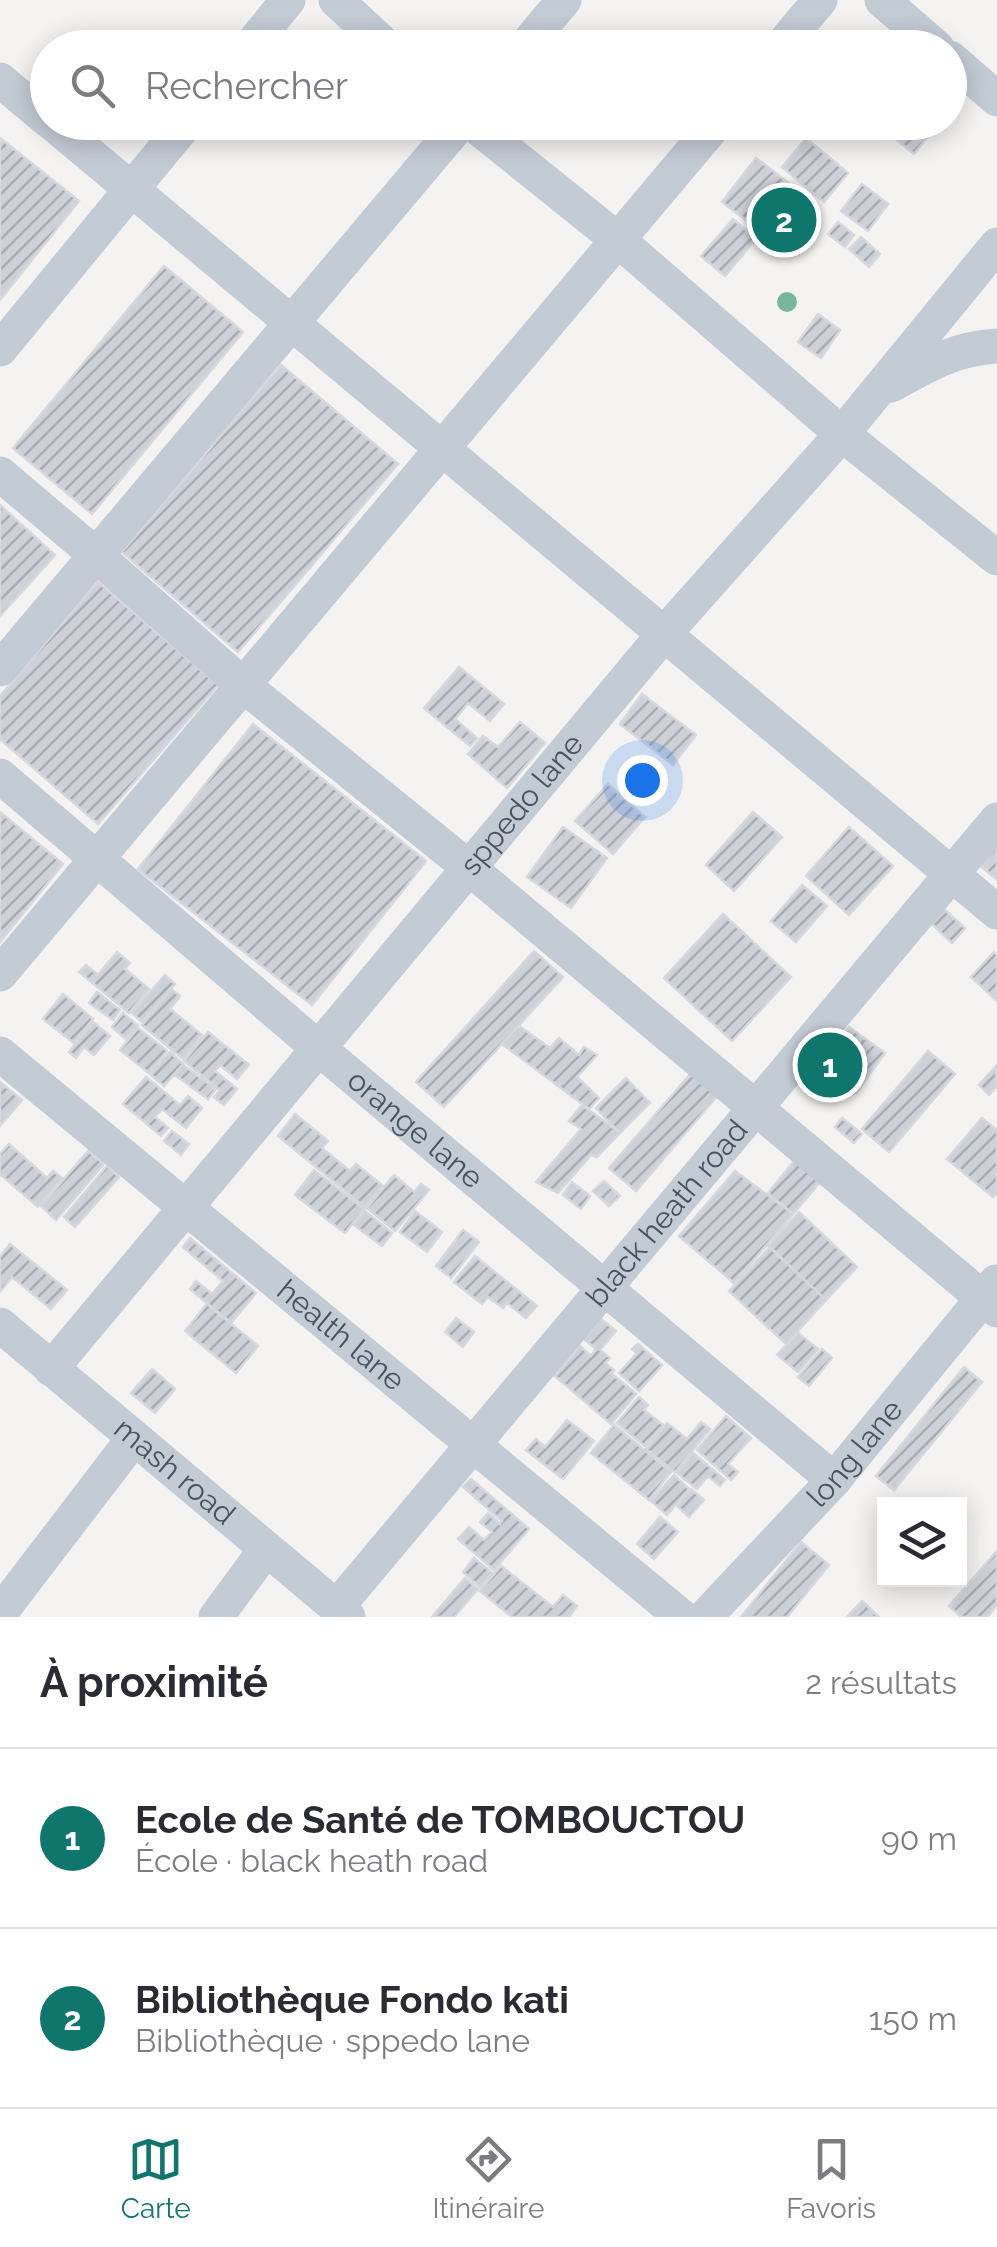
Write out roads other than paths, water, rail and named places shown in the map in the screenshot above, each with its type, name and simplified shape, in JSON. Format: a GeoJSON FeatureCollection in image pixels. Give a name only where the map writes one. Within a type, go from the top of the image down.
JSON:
{"type":"FeatureCollection","features":[{"type":"Feature","properties":{"kind":"street"},"geometry":{"type":"LineString","coordinates":[[264,30],[288,0]]}},
{"type":"Feature","properties":{"kind":"street"},"geometry":{"type":"LineString","coordinates":[[336,0],[368,30]]}},
{"type":"Feature","properties":{"kind":"street"},"geometry":{"type":"LineString","coordinates":[[539,30],[564,0]]}},
{"type":"Feature","properties":{"kind":"street"},"geometry":{"type":"LineString","coordinates":[[882,0],[916,30]]}},
{"type":"Feature","properties":{"kind":"street"},"geometry":{"type":"LineString","coordinates":[[792,30],[811,3]]}},
{"type":"Feature","properties":{"kind":"street"},"geometry":{"type":"LineString","coordinates":[[967,73],[997,99]]}},
{"type":"Feature","properties":{"kind":"street"},"geometry":{"type":"LineString","coordinates":[[0,80],[30,105]]}},
{"type":"Feature","properties":{"kind":"street"},"geometry":{"type":"LineString","coordinates":[[72,140],[997,912]]}},
{"type":"Feature","properties":{"kind":"street"},"geometry":{"type":"LineString","coordinates":[[0,350],[172,140]]}},
{"type":"Feature","properties":{"kind":"street"},"geometry":{"type":"LineString","coordinates":[[0,668],[446,140]]}},
{"type":"Feature","properties":{"kind":"street"},"geometry":{"type":"LineString","coordinates":[[493,140],[618,240],[842,434],[997,558]]}},
{"type":"Feature","properties":{"kind":"street"},"geometry":{"type":"LineString","coordinates":[[0,974],[702,140]]}},
{"type":"Feature","properties":{"kind":"street","name":"sppedo lane"},"geometry":{"type":"LineString","coordinates":[[51,1369],[664,634],[842,434],[997,245]]}},
{"type":"Feature","properties":{"kind":"street"},"geometry":{"type":"LineString","coordinates":[[873,396],[948,354],[997,346]]}},
{"type":"Feature","properties":{"kind":"street"},"geometry":{"type":"LineString","coordinates":[[0,474],[244,685],[755,1108],[992,1297]]}},
{"type":"Feature","properties":{"kind":"street","name":"orange lane"},"geometry":{"type":"LineString","coordinates":[[0,776],[834,1480]]}},
{"type":"Feature","properties":{"kind":"street","name":"black heath road"},"geometry":{"type":"LineString","coordinates":[[342,1612],[473,1445],[997,820]]}},
{"type":"Feature","properties":{"kind":"street","name":"health lane"},"geometry":{"type":"LineString","coordinates":[[0,1054],[682,1617]]}},
{"type":"Feature","properties":{"kind":"street","name":"long lane"},"geometry":{"type":"LineString","coordinates":[[705,1617],[834,1480],[992,1297]]}},
{"type":"Feature","properties":{"kind":"street","name":"mash road"},"geometry":{"type":"LineString","coordinates":[[0,1325],[342,1612]]}},
{"type":"Feature","properties":{"kind":"street"},"geometry":{"type":"LineString","coordinates":[[0,1613],[134,1438]]}},
{"type":"Feature","properties":{"kind":"street"},"geometry":{"type":"LineString","coordinates":[[216,1617],[266,1549]]}},
{"type":"Feature","properties":{"kind":"place","name":"Bibliothèque Fondo kati"},"geometry":{"type":"Point","coordinates":[784,220]}},
{"type":"Feature","properties":{"kind":"place","name":"Ecole de Santé de TOMBOUCTOU"},"geometry":{"type":"Point","coordinates":[830,1065]}}]}
